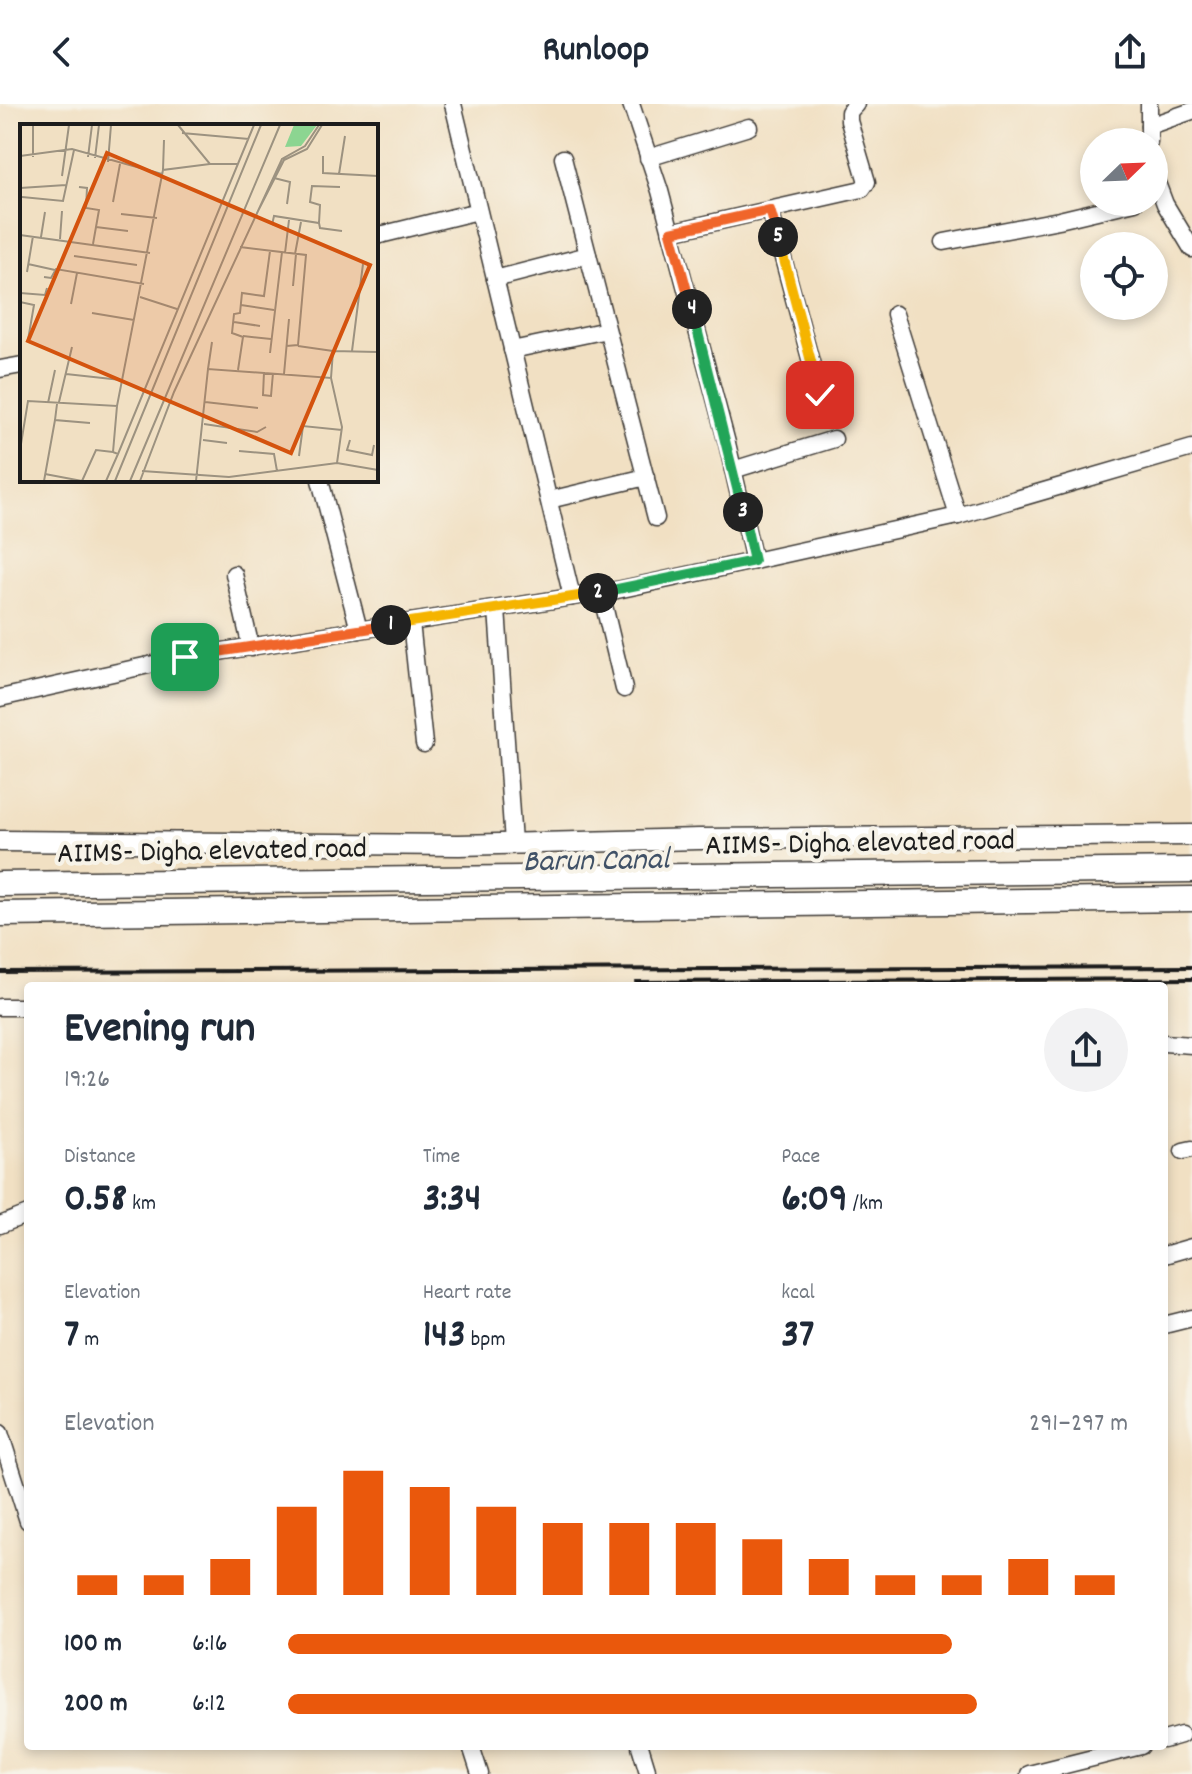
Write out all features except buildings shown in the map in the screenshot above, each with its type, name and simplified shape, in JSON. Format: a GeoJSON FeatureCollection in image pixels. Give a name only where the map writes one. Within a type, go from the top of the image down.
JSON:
{"type":"FeatureCollection","features":[{"type":"Feature","properties":{"kind":"highway","name":"AIIMS- Digha elevated road"},"geometry":{"type":"LineString","coordinates":[[0,884],[1192,870]]}},
{"type":"Feature","properties":{"kind":"highway","name":"AIIMS- Digha elevated road"},"geometry":{"type":"LineString","coordinates":[[0,914],[1192,899]]}},
{"type":"Feature","properties":{"kind":"main road"},"geometry":{"type":"LineString","coordinates":[[0,841],[513,843],[1192,835]]}},
{"type":"Feature","properties":{"kind":"street"},"geometry":{"type":"LineString","coordinates":[[453,104],[572,597]]}},
{"type":"Feature","properties":{"kind":"street"},"geometry":{"type":"LineString","coordinates":[[631,104],[671,232],[754,561]]}},
{"type":"Feature","properties":{"kind":"street"},"geometry":{"type":"LineString","coordinates":[[671,232],[865,188],[865,176],[849,121],[849,112],[856,104]]}},
{"type":"Feature","properties":{"kind":"street"},"geometry":{"type":"LineString","coordinates":[[1149,104],[1149,128]]}},
{"type":"Feature","properties":{"kind":"street"},"geometry":{"type":"LineString","coordinates":[[1160,128],[1192,111]]}},
{"type":"Feature","properties":{"kind":"street"},"geometry":{"type":"LineString","coordinates":[[648,158],[749,127]]}},
{"type":"Feature","properties":{"kind":"street"},"geometry":{"type":"LineString","coordinates":[[563,158],[656,518]]}},
{"type":"Feature","properties":{"kind":"street"},"geometry":{"type":"LineString","coordinates":[[770,210],[820,395]]}},
{"type":"Feature","properties":{"kind":"street"},"geometry":{"type":"LineString","coordinates":[[378,236],[478,211]]}},
{"type":"Feature","properties":{"kind":"street"},"geometry":{"type":"LineString","coordinates":[[1168,212],[1192,249]]}},
{"type":"Feature","properties":{"kind":"street"},"geometry":{"type":"LineString","coordinates":[[944,242],[1080,215]]}},
{"type":"Feature","properties":{"kind":"street"},"geometry":{"type":"LineString","coordinates":[[495,279],[588,255]]}},
{"type":"Feature","properties":{"kind":"street"},"geometry":{"type":"LineString","coordinates":[[895,314],[958,516]]}},
{"type":"Feature","properties":{"kind":"street"},"geometry":{"type":"LineString","coordinates":[[512,350],[607,330]]}},
{"type":"Feature","properties":{"kind":"street"},"geometry":{"type":"LineString","coordinates":[[0,369],[20,365]]}},
{"type":"Feature","properties":{"kind":"street"},"geometry":{"type":"LineString","coordinates":[[733,470],[834,439]]}},
{"type":"Feature","properties":{"kind":"street"},"geometry":{"type":"LineString","coordinates":[[1,695],[185,657],[601,593],[958,516],[1192,448]]}},
{"type":"Feature","properties":{"kind":"street"},"geometry":{"type":"LineString","coordinates":[[549,500],[646,477]]}},
{"type":"Feature","properties":{"kind":"street"},"geometry":{"type":"LineString","coordinates":[[321,482],[359,630]]}},
{"type":"Feature","properties":{"kind":"street"},"geometry":{"type":"LineString","coordinates":[[234,574],[251,648]]}},
{"type":"Feature","properties":{"kind":"street"},"geometry":{"type":"LineString","coordinates":[[601,593],[624,689]]}},
{"type":"Feature","properties":{"kind":"street"},"geometry":{"type":"LineString","coordinates":[[497,609],[513,843]]}},
{"type":"Feature","properties":{"kind":"street"},"geometry":{"type":"LineString","coordinates":[[411,622],[424,744]]}},
{"type":"Feature","properties":{"kind":"street"},"geometry":{"type":"LineString","coordinates":[[0,1007],[24,1007]]}},
{"type":"Feature","properties":{"kind":"street"},"geometry":{"type":"LineString","coordinates":[[1168,1043],[1192,1045]]}},
{"type":"Feature","properties":{"kind":"street"},"geometry":{"type":"LineString","coordinates":[[0,1225],[24,1216]]}},
{"type":"Feature","properties":{"kind":"street"},"geometry":{"type":"LineString","coordinates":[[1168,1254],[1192,1247]]}},
{"type":"Feature","properties":{"kind":"street"},"geometry":{"type":"LineString","coordinates":[[1168,1324],[1192,1318]]}},
{"type":"Feature","properties":{"kind":"street"},"geometry":{"type":"LineString","coordinates":[[0,1433],[24,1508]]}},
{"type":"Feature","properties":{"kind":"street"},"geometry":{"type":"LineString","coordinates":[[1168,1739],[1181,1735]]}},
{"type":"Feature","properties":{"kind":"street"},"geometry":{"type":"LineString","coordinates":[[472,1750],[480,1774]]}},
{"type":"Feature","properties":{"kind":"street"},"geometry":{"type":"LineString","coordinates":[[640,1750],[643,1772]]}},
{"type":"Feature","properties":{"kind":"street"},"geometry":{"type":"LineString","coordinates":[[1029,1774],[1125,1750]]}},
{"type":"Feature","properties":{"kind":"railway"},"geometry":{"type":"LineString","coordinates":[[0,972],[1192,967]]}},
{"type":"Feature","properties":{"kind":"railway"},"geometry":{"type":"LineString","coordinates":[[636,982],[1192,979]]}},
{"type":"Feature","properties":{"kind":"route"},"geometry":{"type":"LineString","coordinates":[[185,657],[617,590],[754,561],[727,443],[671,232],[770,210],[820,395]]}},
{"type":"Feature","properties":{"kind":"water label","name":"Barun Canal"},"geometry":{"type":"Point","coordinates":[596,858]}}]}
